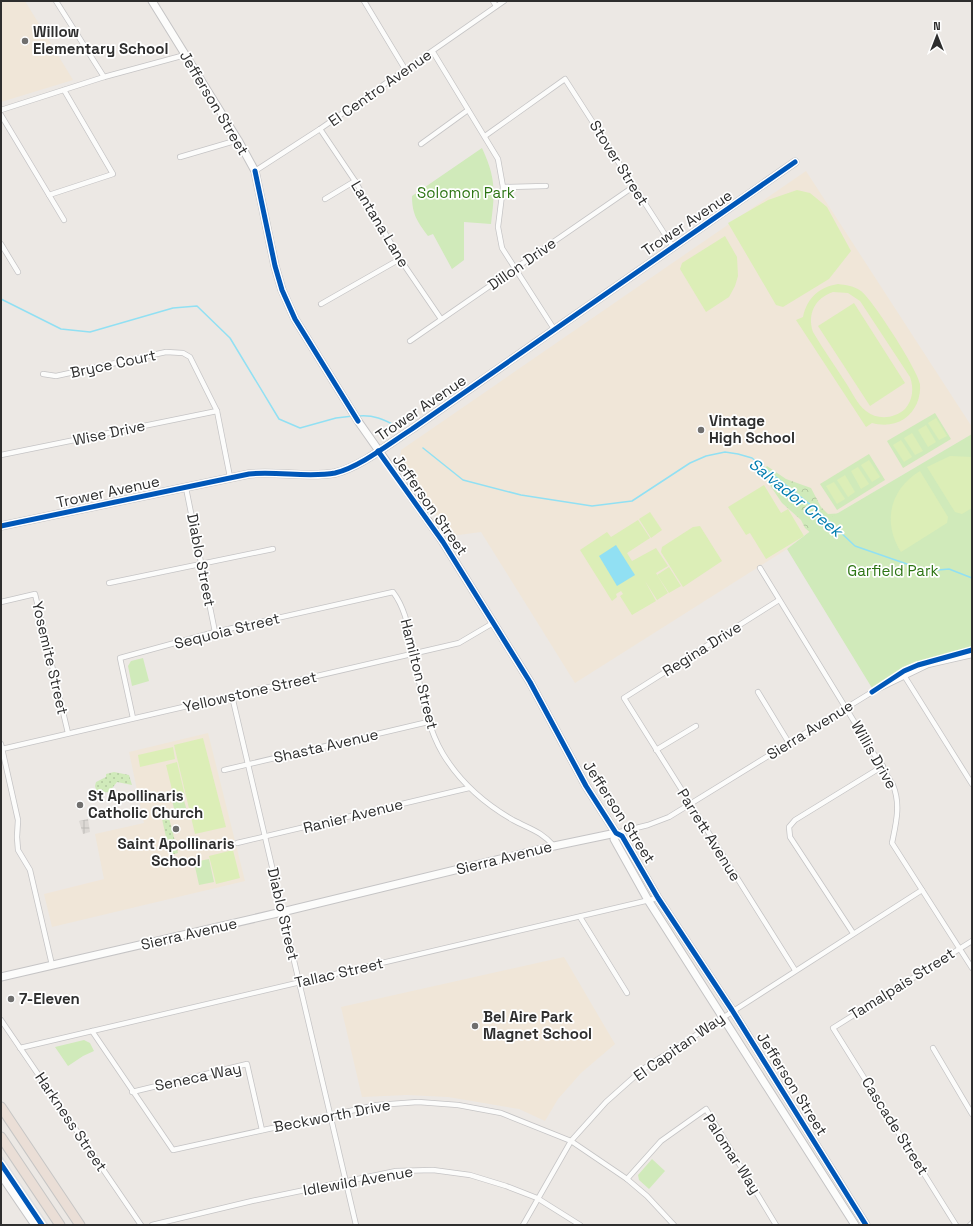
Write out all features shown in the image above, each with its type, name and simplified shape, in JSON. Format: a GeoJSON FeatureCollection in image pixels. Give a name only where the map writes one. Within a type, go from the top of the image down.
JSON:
{"type":"FeatureCollection","features":[{"type":"Feature","properties":{"kind":"highway"},"geometry":{"type":"LineString","coordinates":[[1,1107],[80,1225]]}},
{"type":"Feature","properties":{"kind":"highway"},"geometry":{"type":"LineString","coordinates":[[1,1137],[60,1225]]}},
{"type":"Feature","properties":{"kind":"street"},"geometry":{"type":"LineString","coordinates":[[56,1],[104,77]]}},
{"type":"Feature","properties":{"kind":"street","name":"Jefferson Street"},"geometry":{"type":"LineString","coordinates":[[152,1],[238,140],[255,171],[272,252],[282,290],[295,319],[358,421],[443,542],[530,682],[586,786],[616,833],[622,836],[658,898],[732,1010],[866,1225]]}},
{"type":"Feature","properties":{"kind":"street"},"geometry":{"type":"LineString","coordinates":[[364,1],[406,69]]}},
{"type":"Feature","properties":{"kind":"street"},"geometry":{"type":"LineString","coordinates":[[493,1],[496,6]]}},
{"type":"Feature","properties":{"kind":"street","name":"El Centro Avenue"},"geometry":{"type":"LineString","coordinates":[[255,171],[320,129],[433,52],[504,1]]}},
{"type":"Feature","properties":{"kind":"street"},"geometry":{"type":"LineString","coordinates":[[433,52],[498,159],[503,187],[498,227],[502,248],[514,269],[554,329]]}},
{"type":"Feature","properties":{"kind":"street"},"geometry":{"type":"LineString","coordinates":[[1,110],[104,77],[185,55]]}},
{"type":"Feature","properties":{"kind":"street","name":"Stover Street"},"geometry":{"type":"LineString","coordinates":[[485,136],[566,79],[633,187],[673,247]]}},
{"type":"Feature","properties":{"kind":"street"},"geometry":{"type":"LineString","coordinates":[[49,195],[113,174],[64,90]]}},
{"type":"Feature","properties":{"kind":"street"},"geometry":{"type":"LineString","coordinates":[[421,144],[468,110]]}},
{"type":"Feature","properties":{"kind":"street"},"geometry":{"type":"LineString","coordinates":[[1,115],[64,220]]}},
{"type":"Feature","properties":{"kind":"street","name":"Lantana Lane"},"geometry":{"type":"LineString","coordinates":[[320,129],[355,181],[400,259],[441,319]]}},
{"type":"Feature","properties":{"kind":"street"},"geometry":{"type":"LineString","coordinates":[[180,157],[238,140]]}},
{"type":"Feature","properties":{"kind":"street","name":"Trower Avenue"},"geometry":{"type":"LineString","coordinates":[[1,526],[186,488],[230,477],[266,472],[305,474],[336,472],[378,451],[412,429],[795,162]]}},
{"type":"Feature","properties":{"kind":"street"},"geometry":{"type":"LineString","coordinates":[[325,199],[355,181]]}},
{"type":"Feature","properties":{"kind":"street"},"geometry":{"type":"LineString","coordinates":[[503,187],[546,186]]}},
{"type":"Feature","properties":{"kind":"street","name":"Dillon Drive"},"geometry":{"type":"LineString","coordinates":[[410,340],[633,187]]}},
{"type":"Feature","properties":{"kind":"street"},"geometry":{"type":"LineString","coordinates":[[1,244],[18,272]]}},
{"type":"Feature","properties":{"kind":"street"},"geometry":{"type":"LineString","coordinates":[[321,304],[400,259]]}},
{"type":"Feature","properties":{"kind":"street","name":"Bryce Court"},"geometry":{"type":"LineString","coordinates":[[43,374],[56,376],[166,352],[183,353],[190,357],[217,411]]}},
{"type":"Feature","properties":{"kind":"street"},"geometry":{"type":"LineString","coordinates":[[217,411],[230,477]]}},
{"type":"Feature","properties":{"kind":"street","name":"Wise Drive"},"geometry":{"type":"LineString","coordinates":[[1,455],[217,411]]}},
{"type":"Feature","properties":{"kind":"street","name":"Diablo Street"},"geometry":{"type":"LineString","coordinates":[[186,488],[215,632]]}},
{"type":"Feature","properties":{"kind":"street"},"geometry":{"type":"LineString","coordinates":[[108,583],[273,549]]}},
{"type":"Feature","properties":{"kind":"street","name":"Willis Drive"},"geometry":{"type":"LineString","coordinates":[[760,568],[847,707],[893,785],[898,801],[892,843],[972,968]]}},
{"type":"Feature","properties":{"kind":"street","name":"Sequoia Street"},"geometry":{"type":"LineString","coordinates":[[133,718],[120,658],[215,632],[393,592]]}},
{"type":"Feature","properties":{"kind":"street","name":"Hamilton Street"},"geometry":{"type":"LineString","coordinates":[[393,592],[400,601],[407,619],[428,722],[443,754],[469,788],[513,820],[544,835],[554,846]]}},
{"type":"Feature","properties":{"kind":"street","name":"Yosemite Street"},"geometry":{"type":"LineString","coordinates":[[1,602],[35,594],[68,733]]}},
{"type":"Feature","properties":{"kind":"street","name":"Regina Drive"},"geometry":{"type":"LineString","coordinates":[[624,698],[779,600]]}},
{"type":"Feature","properties":{"kind":"street","name":"Yellowstone Street"},"geometry":{"type":"LineString","coordinates":[[2,746],[68,733],[459,643],[493,623]]}},
{"type":"Feature","properties":{"kind":"street","name":"Sierra Avenue"},"geometry":{"type":"LineString","coordinates":[[1,976],[282,912],[554,846],[653,824],[690,805],[872,692],[928,665],[972,656]]}},
{"type":"Feature","properties":{"kind":"street"},"geometry":{"type":"LineString","coordinates":[[905,677],[972,784]]}},
{"type":"Feature","properties":{"kind":"street"},"geometry":{"type":"LineString","coordinates":[[758,692],[789,743]]}},
{"type":"Feature","properties":{"kind":"street","name":"Diablo Street"},"geometry":{"type":"LineString","coordinates":[[232,696],[356,1225]]}},
{"type":"Feature","properties":{"kind":"street","name":"Parrett Avenue"},"geometry":{"type":"LineString","coordinates":[[624,698],[795,970]]}},
{"type":"Feature","properties":{"kind":"street","name":"Shasta Avenue"},"geometry":{"type":"LineString","coordinates":[[224,770],[428,722]]}},
{"type":"Feature","properties":{"kind":"street"},"geometry":{"type":"LineString","coordinates":[[656,750],[696,726]]}},
{"type":"Feature","properties":{"kind":"street"},"geometry":{"type":"LineString","coordinates":[[2,746],[18,820],[18,850],[30,870],[52,965]]}},
{"type":"Feature","properties":{"kind":"street"},"geometry":{"type":"LineString","coordinates":[[853,933],[790,837],[789,827],[795,820],[882,766]]}},
{"type":"Feature","properties":{"kind":"street","name":"Ranier Avenue"},"geometry":{"type":"LineString","coordinates":[[237,843],[469,788]]}},
{"type":"Feature","properties":{"kind":"street","name":"Jefferson Street"},"geometry":{"type":"LineString","coordinates":[[616,833],[614,839],[648,900],[855,1225]]}},
{"type":"Feature","properties":{"kind":"street","name":"El Capitan Way"},"geometry":{"type":"LineString","coordinates":[[523,1225],[571,1140],[606,1102],[643,1069],[732,1010],[922,890]]}},
{"type":"Feature","properties":{"kind":"street","name":"Tallac Street"},"geometry":{"type":"LineString","coordinates":[[20,1048],[658,898]]}},
{"type":"Feature","properties":{"kind":"street"},"geometry":{"type":"LineString","coordinates":[[580,917],[627,993]]}},
{"type":"Feature","properties":{"kind":"street","name":"Tamalpais Street"},"geometry":{"type":"LineString","coordinates":[[833,1028],[972,940]]}},
{"type":"Feature","properties":{"kind":"street","name":"Harkness Street"},"geometry":{"type":"LineString","coordinates":[[1,1020],[141,1225]]}},
{"type":"Feature","properties":{"kind":"street","name":"Cascade Street"},"geometry":{"type":"LineString","coordinates":[[833,1028],[956,1225]]}},
{"type":"Feature","properties":{"kind":"street","name":"Beckworth Drive"},"geometry":{"type":"LineString","coordinates":[[92,1031],[172,1150],[330,1115],[390,1104],[418,1102],[458,1105],[501,1113],[571,1140],[627,1179],[647,1196],[674,1225]]}},
{"type":"Feature","properties":{"kind":"street"},"geometry":{"type":"LineString","coordinates":[[933,1048],[972,1114]]}},
{"type":"Feature","properties":{"kind":"street","name":"Seneca Way"},"geometry":{"type":"LineString","coordinates":[[132,1092],[247,1064],[262,1130]]}},
{"type":"Feature","properties":{"kind":"street","name":"Palomar Way"},"geometry":{"type":"LineString","coordinates":[[627,1179],[661,1140],[706,1109],[776,1225]]}},
{"type":"Feature","properties":{"kind":"street","name":"Idlewild Avenue"},"geometry":{"type":"LineString","coordinates":[[152,1225],[252,1201],[396,1171],[433,1170],[470,1175],[506,1186],[537,1198],[580,1225]]}},
{"type":"Feature","properties":{"kind":"street"},"geometry":{"type":"LineString","coordinates":[[1,1175],[35,1225]]}},
{"type":"Feature","properties":{"kind":"shaded area","name":"Willow Elementary School"},"geometry":{"type":"Polygon","coordinates":[[[1,1],[25,1],[73,80],[1,102],[1,1]]]}},
{"type":"Feature","properties":{"kind":"shaded area","name":"Vintage High School"},"geometry":{"type":"Polygon","coordinates":[[[806,171],[972,427],[972,434],[821,523],[787,549],[575,683],[481,532],[451,536],[400,463],[401,450],[806,171]]]}},
{"type":"Feature","properties":{"kind":"shaded area","name":"Saint Apollinaris School"},"geometry":{"type":"Polygon","coordinates":[[[208,733],[245,881],[52,927],[44,894],[104,879],[95,834],[144,823],[129,752],[208,733]]]}},
{"type":"Feature","properties":{"kind":"shaded area"},"geometry":{"type":"Polygon","coordinates":[[[88,819],[90,832],[83,834],[79,821],[88,819]]]}},
{"type":"Feature","properties":{"kind":"shaded area","name":"Bel Aire Park Magnet School"},"geometry":{"type":"Polygon","coordinates":[[[564,957],[615,1044],[581,1073],[558,1099],[545,1121],[519,1109],[448,1097],[407,1095],[362,1097],[341,1007],[564,957]]]}},
{"type":"Feature","properties":{"kind":"green space","name":"Solomon Park"},"geometry":{"type":"Polygon","coordinates":[[[482,148],[490,168],[493,185],[494,194],[491,224],[464,222],[464,260],[452,269],[433,234],[428,236],[418,221],[414,213],[412,196],[482,148]]]}},
{"type":"Feature","properties":{"kind":"green space"},"geometry":{"type":"Polygon","coordinates":[[[797,190],[810,193],[827,207],[851,251],[829,279],[783,307],[776,305],[728,223],[768,200],[797,190]]]}},
{"type":"Feature","properties":{"kind":"green space"},"geometry":{"type":"Polygon","coordinates":[[[725,236],[737,257],[738,276],[729,297],[706,312],[680,269],[682,263],[725,236]]]}},
{"type":"Feature","properties":{"kind":"green space"},"geometry":{"type":"Polygon","coordinates":[[[838,284],[847,285],[861,291],[867,297],[884,320],[917,376],[920,384],[919,399],[912,412],[897,423],[872,423],[866,427],[796,320],[803,317],[807,304],[815,294],[838,284]],[[833,292],[821,298],[812,313],[811,325],[813,332],[855,398],[866,411],[880,417],[896,415],[905,409],[910,402],[912,385],[910,377],[860,301],[848,293],[833,292]]]}},
{"type":"Feature","properties":{"kind":"green space"},"geometry":{"type":"Polygon","coordinates":[[[854,303],[905,383],[870,406],[818,326],[854,303]]]}},
{"type":"Feature","properties":{"kind":"green space"},"geometry":{"type":"Polygon","coordinates":[[[935,413],[951,439],[903,468],[887,441],[935,413]]]}},
{"type":"Feature","properties":{"kind":"green space"},"geometry":{"type":"Polygon","coordinates":[[[936,418],[947,436],[939,440],[928,423],[936,418]]]}},
{"type":"Feature","properties":{"kind":"green space"},"geometry":{"type":"Polygon","coordinates":[[[926,425],[936,442],[928,447],[918,430],[926,425]]]}},
{"type":"Feature","properties":{"kind":"green space"},"geometry":{"type":"Polygon","coordinates":[[[912,433],[923,451],[915,455],[904,438],[912,433]]]}},
{"type":"Feature","properties":{"kind":"green space","name":"Garfield Park"},"geometry":{"type":"Polygon","coordinates":[[[972,434],[972,654],[920,668],[888,685],[872,688],[787,549],[821,523],[972,434]]]}},
{"type":"Feature","properties":{"kind":"green space"},"geometry":{"type":"Polygon","coordinates":[[[901,440],[912,457],[904,462],[893,445],[901,440]]]}},
{"type":"Feature","properties":{"kind":"green space"},"geometry":{"type":"Polygon","coordinates":[[[869,454],[885,480],[837,510],[820,484],[869,454]]]}},
{"type":"Feature","properties":{"kind":"green space"},"geometry":{"type":"Polygon","coordinates":[[[950,456],[972,457],[972,508],[962,514],[955,512],[927,467],[950,456]]]}},
{"type":"Feature","properties":{"kind":"green space"},"geometry":{"type":"Polygon","coordinates":[[[869,460],[880,477],[872,482],[861,465],[869,460]]]}},
{"type":"Feature","properties":{"kind":"green space"},"geometry":{"type":"Polygon","coordinates":[[[767,466],[786,479],[811,488],[821,507],[828,514],[846,513],[813,535],[805,528],[801,520],[782,503],[761,472],[767,466]]]}},
{"type":"Feature","properties":{"kind":"green space"},"geometry":{"type":"Polygon","coordinates":[[[858,467],[869,484],[861,489],[851,471],[858,467]]]}},
{"type":"Feature","properties":{"kind":"green space"},"geometry":{"type":"Polygon","coordinates":[[[920,471],[948,517],[947,523],[901,552],[895,541],[892,529],[892,507],[902,487],[910,478],[920,471]]]}},
{"type":"Feature","properties":{"kind":"green space"},"geometry":{"type":"Polygon","coordinates":[[[845,475],[855,492],[848,497],[837,480],[845,475]]]}},
{"type":"Feature","properties":{"kind":"green space"},"geometry":{"type":"Polygon","coordinates":[[[834,482],[845,499],[837,504],[826,486],[834,482]]]}},
{"type":"Feature","properties":{"kind":"green space"},"geometry":{"type":"Polygon","coordinates":[[[764,485],[781,513],[788,509],[804,536],[766,559],[750,533],[746,535],[728,507],[764,485]]]}},
{"type":"Feature","properties":{"kind":"green space"},"geometry":{"type":"Polygon","coordinates":[[[650,512],[662,530],[651,538],[639,519],[650,512]]]}},
{"type":"Feature","properties":{"kind":"green space"},"geometry":{"type":"Polygon","coordinates":[[[638,520],[650,538],[627,553],[632,561],[656,548],[668,566],[656,573],[668,593],[657,600],[645,581],[656,601],[632,615],[620,596],[623,594],[621,591],[616,594],[617,597],[612,601],[580,550],[607,532],[611,537],[638,520]]]}},
{"type":"Feature","properties":{"kind":"green space"},"geometry":{"type":"Polygon","coordinates":[[[700,526],[722,561],[683,587],[661,552],[662,547],[693,527],[700,526]]]}},
{"type":"Feature","properties":{"kind":"green space"},"geometry":{"type":"Polygon","coordinates":[[[669,567],[681,586],[669,593],[657,575],[669,567]]]}},
{"type":"Feature","properties":{"kind":"green space"},"geometry":{"type":"Polygon","coordinates":[[[143,658],[149,681],[132,686],[128,666],[131,661],[143,658]]]}},
{"type":"Feature","properties":{"kind":"green space"},"geometry":{"type":"Polygon","coordinates":[[[203,738],[226,827],[195,834],[174,745],[203,738]]]}},
{"type":"Feature","properties":{"kind":"green space"},"geometry":{"type":"Polygon","coordinates":[[[173,747],[175,759],[140,767],[138,755],[173,747]]]}},
{"type":"Feature","properties":{"kind":"green space"},"geometry":{"type":"Polygon","coordinates":[[[177,762],[185,796],[174,798],[166,765],[177,762]]]}},
{"type":"Feature","properties":{"kind":"green space"},"geometry":{"type":"Polygon","coordinates":[[[114,772],[129,775],[132,785],[117,782],[109,792],[97,793],[95,786],[96,782],[106,777],[106,774],[114,772]]]}},
{"type":"Feature","properties":{"kind":"green space"},"geometry":{"type":"Polygon","coordinates":[[[183,797],[187,811],[175,813],[172,800],[183,797]]]}},
{"type":"Feature","properties":{"kind":"green space"},"geometry":{"type":"Polygon","coordinates":[[[165,817],[169,818],[178,853],[170,855],[162,819],[165,817]]]}},
{"type":"Feature","properties":{"kind":"green space"},"geometry":{"type":"Polygon","coordinates":[[[233,850],[240,878],[216,884],[209,856],[233,850]]]}},
{"type":"Feature","properties":{"kind":"green space"},"geometry":{"type":"Polygon","coordinates":[[[209,859],[214,882],[199,885],[194,862],[209,859]]]}},
{"type":"Feature","properties":{"kind":"green space"},"geometry":{"type":"Polygon","coordinates":[[[84,1040],[90,1043],[94,1051],[68,1066],[55,1047],[84,1040]]]}},
{"type":"Feature","properties":{"kind":"green space"},"geometry":{"type":"Polygon","coordinates":[[[652,1159],[665,1171],[649,1189],[639,1180],[638,1175],[652,1159]]]}},
{"type":"Feature","properties":{"kind":"water"},"geometry":{"type":"Polygon","coordinates":[[[616,545],[635,575],[617,586],[599,556],[616,545]]]}},
{"type":"Feature","properties":{"kind":"waterway","name":"Salvador Creek"},"geometry":{"type":"LineString","coordinates":[[1,299],[61,329],[90,332],[173,308],[197,306],[230,338],[279,419],[300,428],[336,418],[353,416]]}},
{"type":"Feature","properties":{"kind":"waterway","name":"Salvador Creek"},"geometry":{"type":"LineString","coordinates":[[359,416],[378,418],[396,426]]}},
{"type":"Feature","properties":{"kind":"waterway","name":"Salvador Creek"},"geometry":{"type":"LineString","coordinates":[[423,448],[463,480],[521,495],[592,506],[632,501],[690,463],[706,456],[725,452],[738,454],[752,458],[817,510],[855,546],[927,571],[949,569],[972,578]]}},
{"type":"Feature","properties":{"kind":"railway"},"geometry":{"type":"LineString","coordinates":[[1,1156],[48,1225]]}},
{"type":"Feature","properties":{"kind":"cycle path"},"geometry":{"type":"LineString","coordinates":[[1,526],[249,474],[271,473],[315,475],[335,473],[354,466],[412,429],[795,162]]}},
{"type":"Feature","properties":{"kind":"cycle path"},"geometry":{"type":"LineString","coordinates":[[255,171],[275,266],[282,290],[295,319],[358,421]]}},
{"type":"Feature","properties":{"kind":"cycle path"},"geometry":{"type":"LineString","coordinates":[[378,451],[443,542],[530,682],[586,786],[616,833],[622,836],[658,898],[732,1010],[866,1225]]}},
{"type":"Feature","properties":{"kind":"cycle path"},"geometry":{"type":"LineString","coordinates":[[872,692],[904,671],[918,665],[972,650]]}},
{"type":"Feature","properties":{"kind":"cycle path"},"geometry":{"type":"LineString","coordinates":[[1,1164],[42,1225]]}},
{"type":"Feature","properties":{"kind":"place","name":"Willow Elementary School"},"geometry":{"type":"Point","coordinates":[25,41]}},
{"type":"Feature","properties":{"kind":"place","name":"Vintage High School"},"geometry":{"type":"Point","coordinates":[701,430]}},
{"type":"Feature","properties":{"kind":"place","name":"St Apollinaris Catholic Church"},"geometry":{"type":"Point","coordinates":[80,805]}},
{"type":"Feature","properties":{"kind":"place","name":"Saint Apollinaris School"},"geometry":{"type":"Point","coordinates":[176,829]}},
{"type":"Feature","properties":{"kind":"place","name":"7-Eleven"},"geometry":{"type":"Point","coordinates":[11,999]}},
{"type":"Feature","properties":{"kind":"place","name":"Bel Aire Park Magnet School"},"geometry":{"type":"Point","coordinates":[475,1026]}}]}
